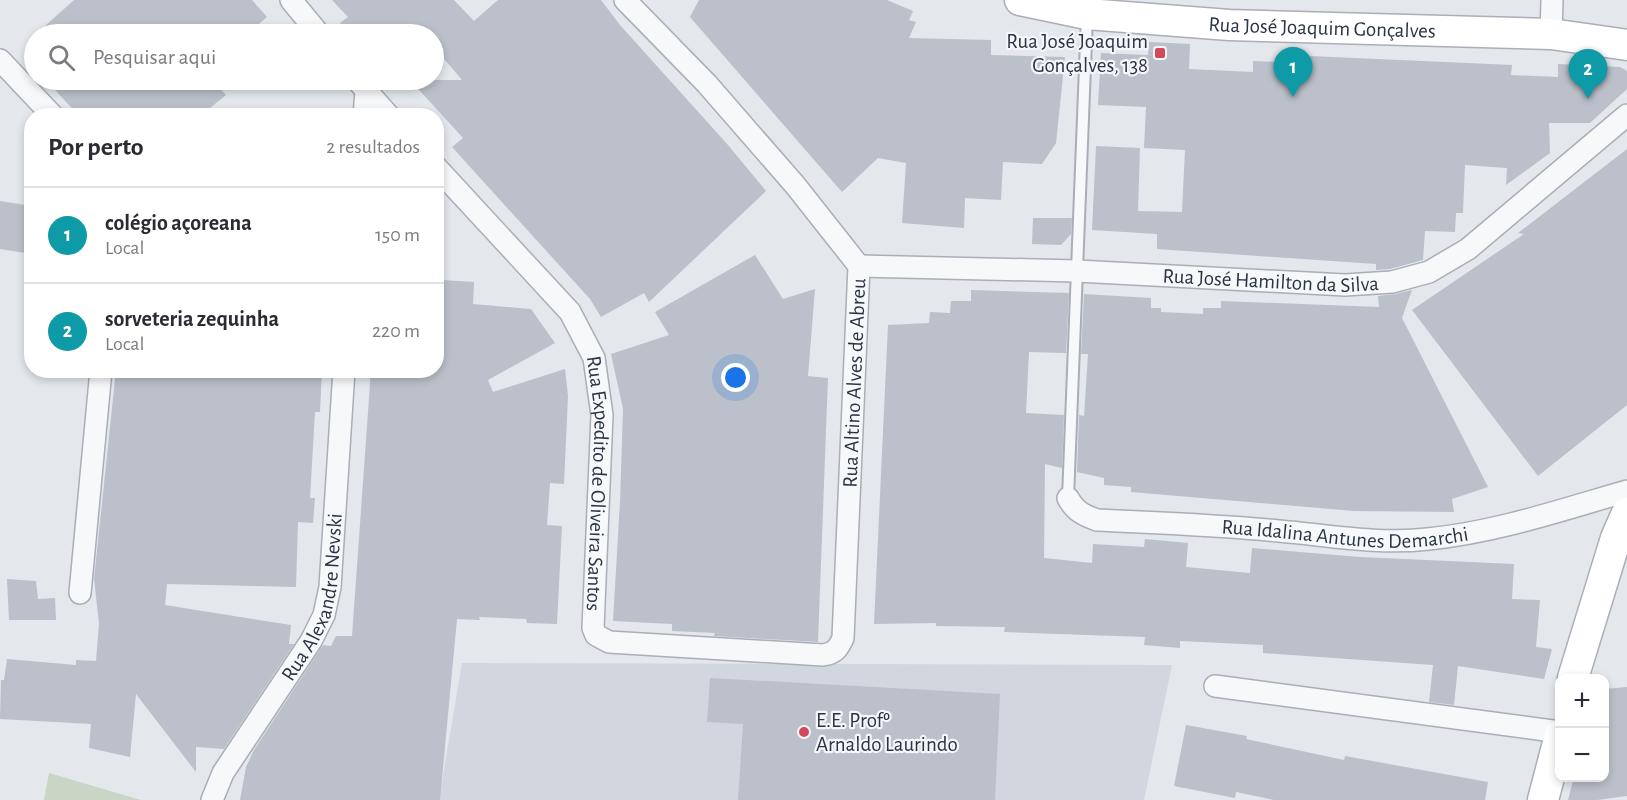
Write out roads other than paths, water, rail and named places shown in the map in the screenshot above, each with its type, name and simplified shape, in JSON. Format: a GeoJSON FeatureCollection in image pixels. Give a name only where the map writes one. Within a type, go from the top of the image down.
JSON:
{"type":"FeatureCollection","features":[{"type":"Feature","properties":{"kind":"street"},"geometry":{"type":"LineString","coordinates":[[291,0],[311,24]]}},
{"type":"Feature","properties":{"kind":"street","name":"Rua Altino Alves de Abreu"},"geometry":{"type":"LineString","coordinates":[[625,0],[707,84],[795,185],[858,266],[843,638]]}},
{"type":"Feature","properties":{"kind":"street","name":"Rua José Joaquim Gonçalves"},"geometry":{"type":"LineString","coordinates":[[1020,0],[1229,25],[1551,34],[1627,45]]}},
{"type":"Feature","properties":{"kind":"street"},"geometry":{"type":"LineString","coordinates":[[1551,34],[1552,0]]}},
{"type":"Feature","properties":{"kind":"street"},"geometry":{"type":"LineString","coordinates":[[0,60],[24,85]]}},
{"type":"Feature","properties":{"kind":"street"},"geometry":{"type":"LineString","coordinates":[[28,90],[45,108]]}},
{"type":"Feature","properties":{"kind":"street"},"geometry":{"type":"LineString","coordinates":[[362,90],[363,108]]}},
{"type":"Feature","properties":{"kind":"street"},"geometry":{"type":"LineString","coordinates":[[366,90],[382,108]]}},
{"type":"Feature","properties":{"kind":"street","name":"Rua José Hamilton da Silva"},"geometry":{"type":"LineString","coordinates":[[858,266],[1077,271],[1345,285],[1392,282],[1429,272],[1468,249],[1627,115]]}},
{"type":"Feature","properties":{"kind":"street","name":"Rua Expedito de Oliveira Santos"},"geometry":{"type":"LineString","coordinates":[[444,176],[570,312],[594,358],[602,415],[594,628],[596,635],[609,642],[823,655],[833,653],[843,638]]}},
{"type":"Feature","properties":{"kind":"street"},"geometry":{"type":"LineString","coordinates":[[80,593],[100,378]]}},
{"type":"Feature","properties":{"kind":"street","name":"Rua Alexandre Nevski"},"geometry":{"type":"LineString","coordinates":[[212,800],[224,773],[311,641],[324,615],[330,587],[343,378]]}},
{"type":"Feature","properties":{"kind":"street","name":"Rua Idalina Antunes Demarchi"},"geometry":{"type":"LineString","coordinates":[[1068,498],[1074,508],[1084,516],[1097,520],[1235,527],[1378,540],[1426,540],[1482,531],[1529,520],[1627,491]]}},
{"type":"Feature","properties":{"kind":"street"},"geometry":{"type":"LineString","coordinates":[[1574,674],[1624,533]]}},
{"type":"Feature","properties":{"kind":"street"},"geometry":{"type":"LineString","coordinates":[[1215,686],[1555,733]]}},
{"type":"Feature","properties":{"kind":"street"},"geometry":{"type":"LineString","coordinates":[[1543,800],[1555,753]]}},
{"type":"Feature","properties":{"kind":"lane"},"geometry":{"type":"LineString","coordinates":[[1068,498],[1087,7]]}},
{"type":"Feature","properties":{"kind":"place","name":"Rua José Joaquim Gonçalves, 138"},"geometry":{"type":"Point","coordinates":[1160,53]}},
{"type":"Feature","properties":{"kind":"place","name":"colégio açoreana"},"geometry":{"type":"Point","coordinates":[1293,97]}},
{"type":"Feature","properties":{"kind":"place","name":"sorveteria zequinha"},"geometry":{"type":"Point","coordinates":[1588,99]}},
{"type":"Feature","properties":{"kind":"place","name":"E.E. Profº Arnaldo Laurindo"},"geometry":{"type":"Point","coordinates":[804,732]}}]}
